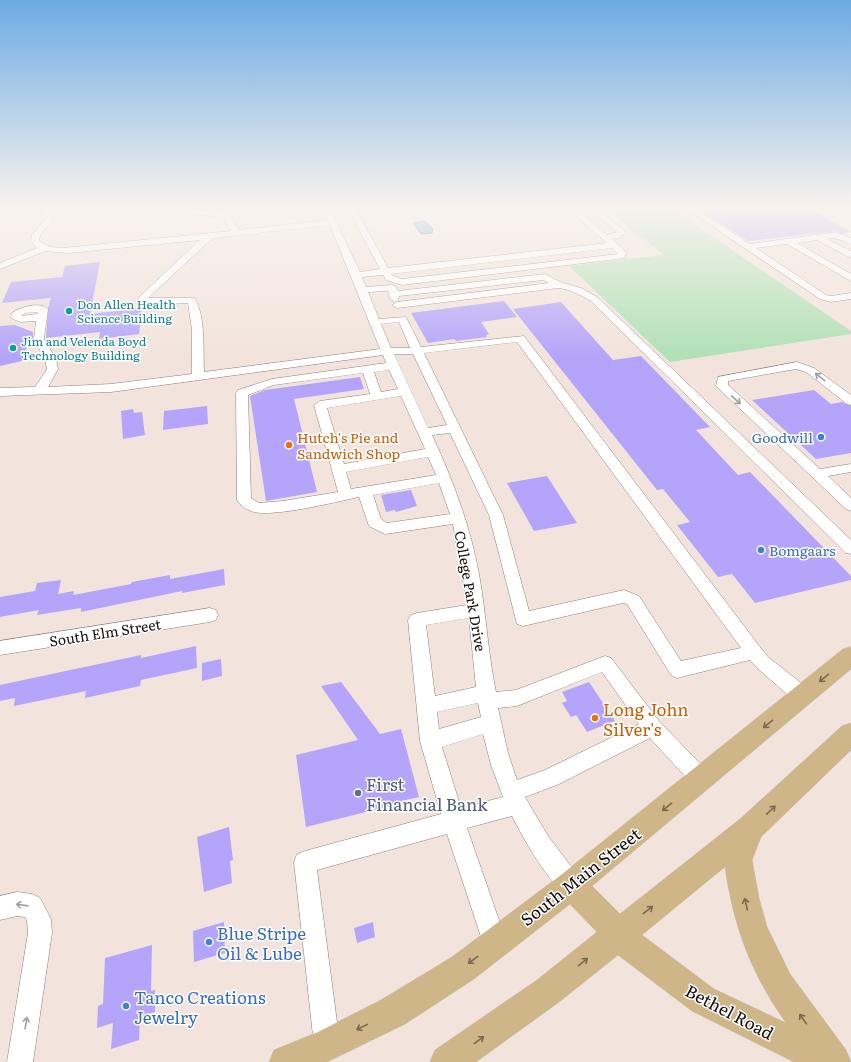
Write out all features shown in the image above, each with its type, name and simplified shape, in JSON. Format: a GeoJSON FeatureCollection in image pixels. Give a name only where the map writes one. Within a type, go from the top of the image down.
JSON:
{"type":"FeatureCollection","features":[{"type":"Feature","properties":{"kind":"main road","name":"South Main Street"},"geometry":{"type":"LineString","coordinates":[[286,1062],[326,1045],[393,1012],[463,968],[571,885],[851,656]]}},
{"type":"Feature","properties":{"kind":"main road"},"geometry":{"type":"LineString","coordinates":[[447,1062],[548,991],[750,829],[851,734]]}},
{"type":"Feature","properties":{"kind":"main road"},"geometry":{"type":"LineString","coordinates":[[750,829],[738,860],[744,898],[753,931],[779,985],[833,1062]]}},
{"type":"Feature","properties":{"kind":"main road","name":"Bethel Road"},"geometry":{"type":"LineString","coordinates":[[571,885],[618,934],[666,974],[703,1000],[833,1062]]}},
{"type":"Feature","properties":{"kind":"street"},"geometry":{"type":"LineString","coordinates":[[0,266],[23,257]]}},
{"type":"Feature","properties":{"kind":"street"},"geometry":{"type":"LineString","coordinates":[[187,257],[143,298],[145,302],[153,303],[191,300],[193,302],[198,376]]}},
{"type":"Feature","properties":{"kind":"street","name":"College Park Drive"},"geometry":{"type":"LineString","coordinates":[[354,257],[356,275],[404,392],[443,478],[458,518],[469,560],[491,723],[501,764],[514,798],[562,874],[571,885]]}},
{"type":"Feature","properties":{"kind":"street"},"geometry":{"type":"LineString","coordinates":[[372,257],[386,272],[389,278],[402,282],[617,257]]}},
{"type":"Feature","properties":{"kind":"street"},"geometry":{"type":"LineString","coordinates":[[356,275],[516,257]]}},
{"type":"Feature","properties":{"kind":"street"},"geometry":{"type":"LineString","coordinates":[[762,257],[823,297],[831,299],[849,298]]}},
{"type":"Feature","properties":{"kind":"street"},"geometry":{"type":"LineString","coordinates":[[814,257],[851,278]]}},
{"type":"Feature","properties":{"kind":"street"},"geometry":{"type":"LineString","coordinates":[[394,294],[545,277],[558,285],[580,291],[594,299],[851,550]]}},
{"type":"Feature","properties":{"kind":"street"},"geometry":{"type":"LineString","coordinates":[[397,305],[558,285]]}},
{"type":"Feature","properties":{"kind":"street"},"geometry":{"type":"LineString","coordinates":[[362,290],[392,288],[402,319],[496,515],[523,619],[624,596],[633,600],[677,670],[754,652]]}},
{"type":"Feature","properties":{"kind":"street"},"geometry":{"type":"LineString","coordinates":[[39,390],[52,372],[54,365],[52,359],[39,339],[41,317]]}},
{"type":"Feature","properties":{"kind":"street"},"geometry":{"type":"LineString","coordinates":[[376,322],[402,319]]}},
{"type":"Feature","properties":{"kind":"street"},"geometry":{"type":"LineString","coordinates":[[0,392],[111,388],[387,351],[418,351],[520,338],[754,652],[774,672],[803,696]]}},
{"type":"Feature","properties":{"kind":"street"},"geometry":{"type":"LineString","coordinates":[[848,500],[817,474],[722,386],[722,379],[797,365],[810,370],[851,401]]}},
{"type":"Feature","properties":{"kind":"street"},"geometry":{"type":"LineString","coordinates":[[393,366],[272,382],[242,393],[244,500],[256,508],[283,506],[443,478]]}},
{"type":"Feature","properties":{"kind":"street"},"geometry":{"type":"LineString","coordinates":[[367,369],[377,396]]}},
{"type":"Feature","properties":{"kind":"street"},"geometry":{"type":"LineString","coordinates":[[346,495],[320,405],[404,392]]}},
{"type":"Feature","properties":{"kind":"street"},"geometry":{"type":"LineString","coordinates":[[423,433],[455,428]]}},
{"type":"Feature","properties":{"kind":"street"},"geometry":{"type":"LineString","coordinates":[[338,469],[432,452]]}},
{"type":"Feature","properties":{"kind":"street"},"geometry":{"type":"LineString","coordinates":[[817,474],[851,468]]}},
{"type":"Feature","properties":{"kind":"street"},"geometry":{"type":"LineString","coordinates":[[365,492],[374,522],[384,529],[458,518]]}},
{"type":"Feature","properties":{"kind":"street"},"geometry":{"type":"LineString","coordinates":[[476,610],[417,620],[430,741],[454,820],[496,943]]}},
{"type":"Feature","properties":{"kind":"street","name":"South Elm Street"},"geometry":{"type":"LineString","coordinates":[[0,648],[210,615]]}},
{"type":"Feature","properties":{"kind":"street"},"geometry":{"type":"LineString","coordinates":[[427,706],[487,697],[517,698],[605,664],[652,727],[701,779]]}},
{"type":"Feature","properties":{"kind":"street"},"geometry":{"type":"LineString","coordinates":[[430,741],[491,723]]}},
{"type":"Feature","properties":{"kind":"street"},"geometry":{"type":"LineString","coordinates":[[326,1045],[305,862],[454,820],[514,798],[550,778],[652,727]]}},
{"type":"Feature","properties":{"kind":"street"},"geometry":{"type":"LineString","coordinates":[[0,908],[17,904],[32,906],[39,919],[40,933],[20,1062]]}},
{"type":"Feature","properties":{"kind":"green space"},"geometry":{"type":"Polygon","coordinates":[[[651,257],[742,257],[851,331],[851,334],[670,362],[569,266],[651,257]]]}},
{"type":"Feature","properties":{"kind":"building"},"geometry":{"type":"Polygon","coordinates":[[[100,262],[90,314],[142,308],[139,334],[99,339],[100,332],[46,338],[48,308],[51,298],[2,303],[11,282],[62,277],[65,266],[100,262]]]}},
{"type":"Feature","properties":{"kind":"building"},"geometry":{"type":"Polygon","coordinates":[[[504,301],[517,317],[481,322],[489,334],[486,335],[487,337],[456,341],[454,339],[428,343],[411,313],[504,301]]]}},
{"type":"Feature","properties":{"kind":"building"},"geometry":{"type":"Polygon","coordinates":[[[561,302],[613,360],[641,356],[710,427],[696,430],[738,475],[750,472],[851,576],[851,580],[755,603],[732,574],[718,577],[677,525],[690,522],[663,489],[657,490],[513,309],[561,302]]]}},
{"type":"Feature","properties":{"kind":"building","name":"Jim and Velenda Boyd Technology Building"},"geometry":{"type":"Polygon","coordinates":[[[15,325],[33,332],[33,340],[29,340],[22,361],[0,366],[0,326],[15,325]]]}},
{"type":"Feature","properties":{"kind":"building"},"geometry":{"type":"Polygon","coordinates":[[[360,377],[364,389],[294,399],[317,492],[266,501],[250,396],[265,390],[360,377]]]}},
{"type":"Feature","properties":{"kind":"building","name":"Goodwill"},"geometry":{"type":"Polygon","coordinates":[[[814,390],[831,404],[842,402],[851,406],[851,453],[816,459],[752,400],[814,390]]]}},
{"type":"Feature","properties":{"kind":"building"},"geometry":{"type":"Polygon","coordinates":[[[207,406],[208,424],[163,430],[164,411],[207,406]]]}},
{"type":"Feature","properties":{"kind":"building"},"geometry":{"type":"Polygon","coordinates":[[[133,409],[134,413],[142,412],[145,435],[123,439],[121,411],[133,409]]]}},
{"type":"Feature","properties":{"kind":"building"},"geometry":{"type":"Polygon","coordinates":[[[547,476],[577,523],[534,531],[507,483],[547,476]]]}},
{"type":"Feature","properties":{"kind":"building"},"geometry":{"type":"Polygon","coordinates":[[[411,490],[417,506],[396,512],[395,510],[386,512],[381,495],[411,490]]]}},
{"type":"Feature","properties":{"kind":"building"},"geometry":{"type":"Polygon","coordinates":[[[224,569],[225,585],[182,593],[182,591],[81,612],[81,608],[37,615],[39,610],[0,617],[0,597],[35,591],[37,583],[61,580],[58,594],[74,591],[73,595],[170,575],[170,579],[224,569]]]}},
{"type":"Feature","properties":{"kind":"building"},"geometry":{"type":"Polygon","coordinates":[[[196,646],[197,668],[141,680],[140,686],[85,698],[86,691],[14,706],[15,698],[0,701],[0,685],[141,655],[141,658],[196,646]]]}},
{"type":"Feature","properties":{"kind":"building"},"geometry":{"type":"Polygon","coordinates":[[[221,659],[222,676],[202,681],[202,663],[221,659]]]}},
{"type":"Feature","properties":{"kind":"building"},"geometry":{"type":"Polygon","coordinates":[[[341,682],[380,734],[401,729],[419,797],[401,801],[402,803],[306,827],[296,755],[358,740],[321,686],[341,682]]]}},
{"type":"Feature","properties":{"kind":"building"},"geometry":{"type":"Polygon","coordinates":[[[589,682],[615,721],[587,732],[576,715],[571,717],[562,703],[567,701],[562,692],[589,682]]]}},
{"type":"Feature","properties":{"kind":"building"},"geometry":{"type":"Polygon","coordinates":[[[229,827],[233,860],[230,861],[232,883],[204,892],[197,837],[229,827]]]}},
{"type":"Feature","properties":{"kind":"building"},"geometry":{"type":"Polygon","coordinates":[[[224,922],[225,953],[194,962],[193,931],[224,922]]]}},
{"type":"Feature","properties":{"kind":"building"},"geometry":{"type":"Polygon","coordinates":[[[373,922],[375,937],[357,943],[354,928],[373,922]]]}},
{"type":"Feature","properties":{"kind":"building"},"geometry":{"type":"Polygon","coordinates":[[[152,945],[151,991],[155,990],[155,1012],[140,1016],[139,1040],[111,1049],[113,1023],[97,1028],[98,1006],[103,1004],[105,958],[152,945]]]}},
{"type":"Feature","properties":{"kind":"place","name":"Don Allen Health Science Building"},"geometry":{"type":"Point","coordinates":[69,311]}},
{"type":"Feature","properties":{"kind":"place","name":"Jim and Velenda Boyd Technology Building"},"geometry":{"type":"Point","coordinates":[13,348]}},
{"type":"Feature","properties":{"kind":"place","name":"Goodwill"},"geometry":{"type":"Point","coordinates":[821,437]}},
{"type":"Feature","properties":{"kind":"place","name":"Hutch's Pie and Sandwich Shop"},"geometry":{"type":"Point","coordinates":[289,445]}},
{"type":"Feature","properties":{"kind":"place","name":"Bomgaars"},"geometry":{"type":"Point","coordinates":[761,550]}},
{"type":"Feature","properties":{"kind":"place","name":"Long John Silver's"},"geometry":{"type":"Point","coordinates":[595,718]}},
{"type":"Feature","properties":{"kind":"place","name":"First Financial Bank"},"geometry":{"type":"Point","coordinates":[358,793]}},
{"type":"Feature","properties":{"kind":"place","name":"Blue Stripe Oil & Lube"},"geometry":{"type":"Point","coordinates":[209,942]}},
{"type":"Feature","properties":{"kind":"place","name":"Tanco Creations Jewelry"},"geometry":{"type":"Point","coordinates":[126,1006]}}]}
